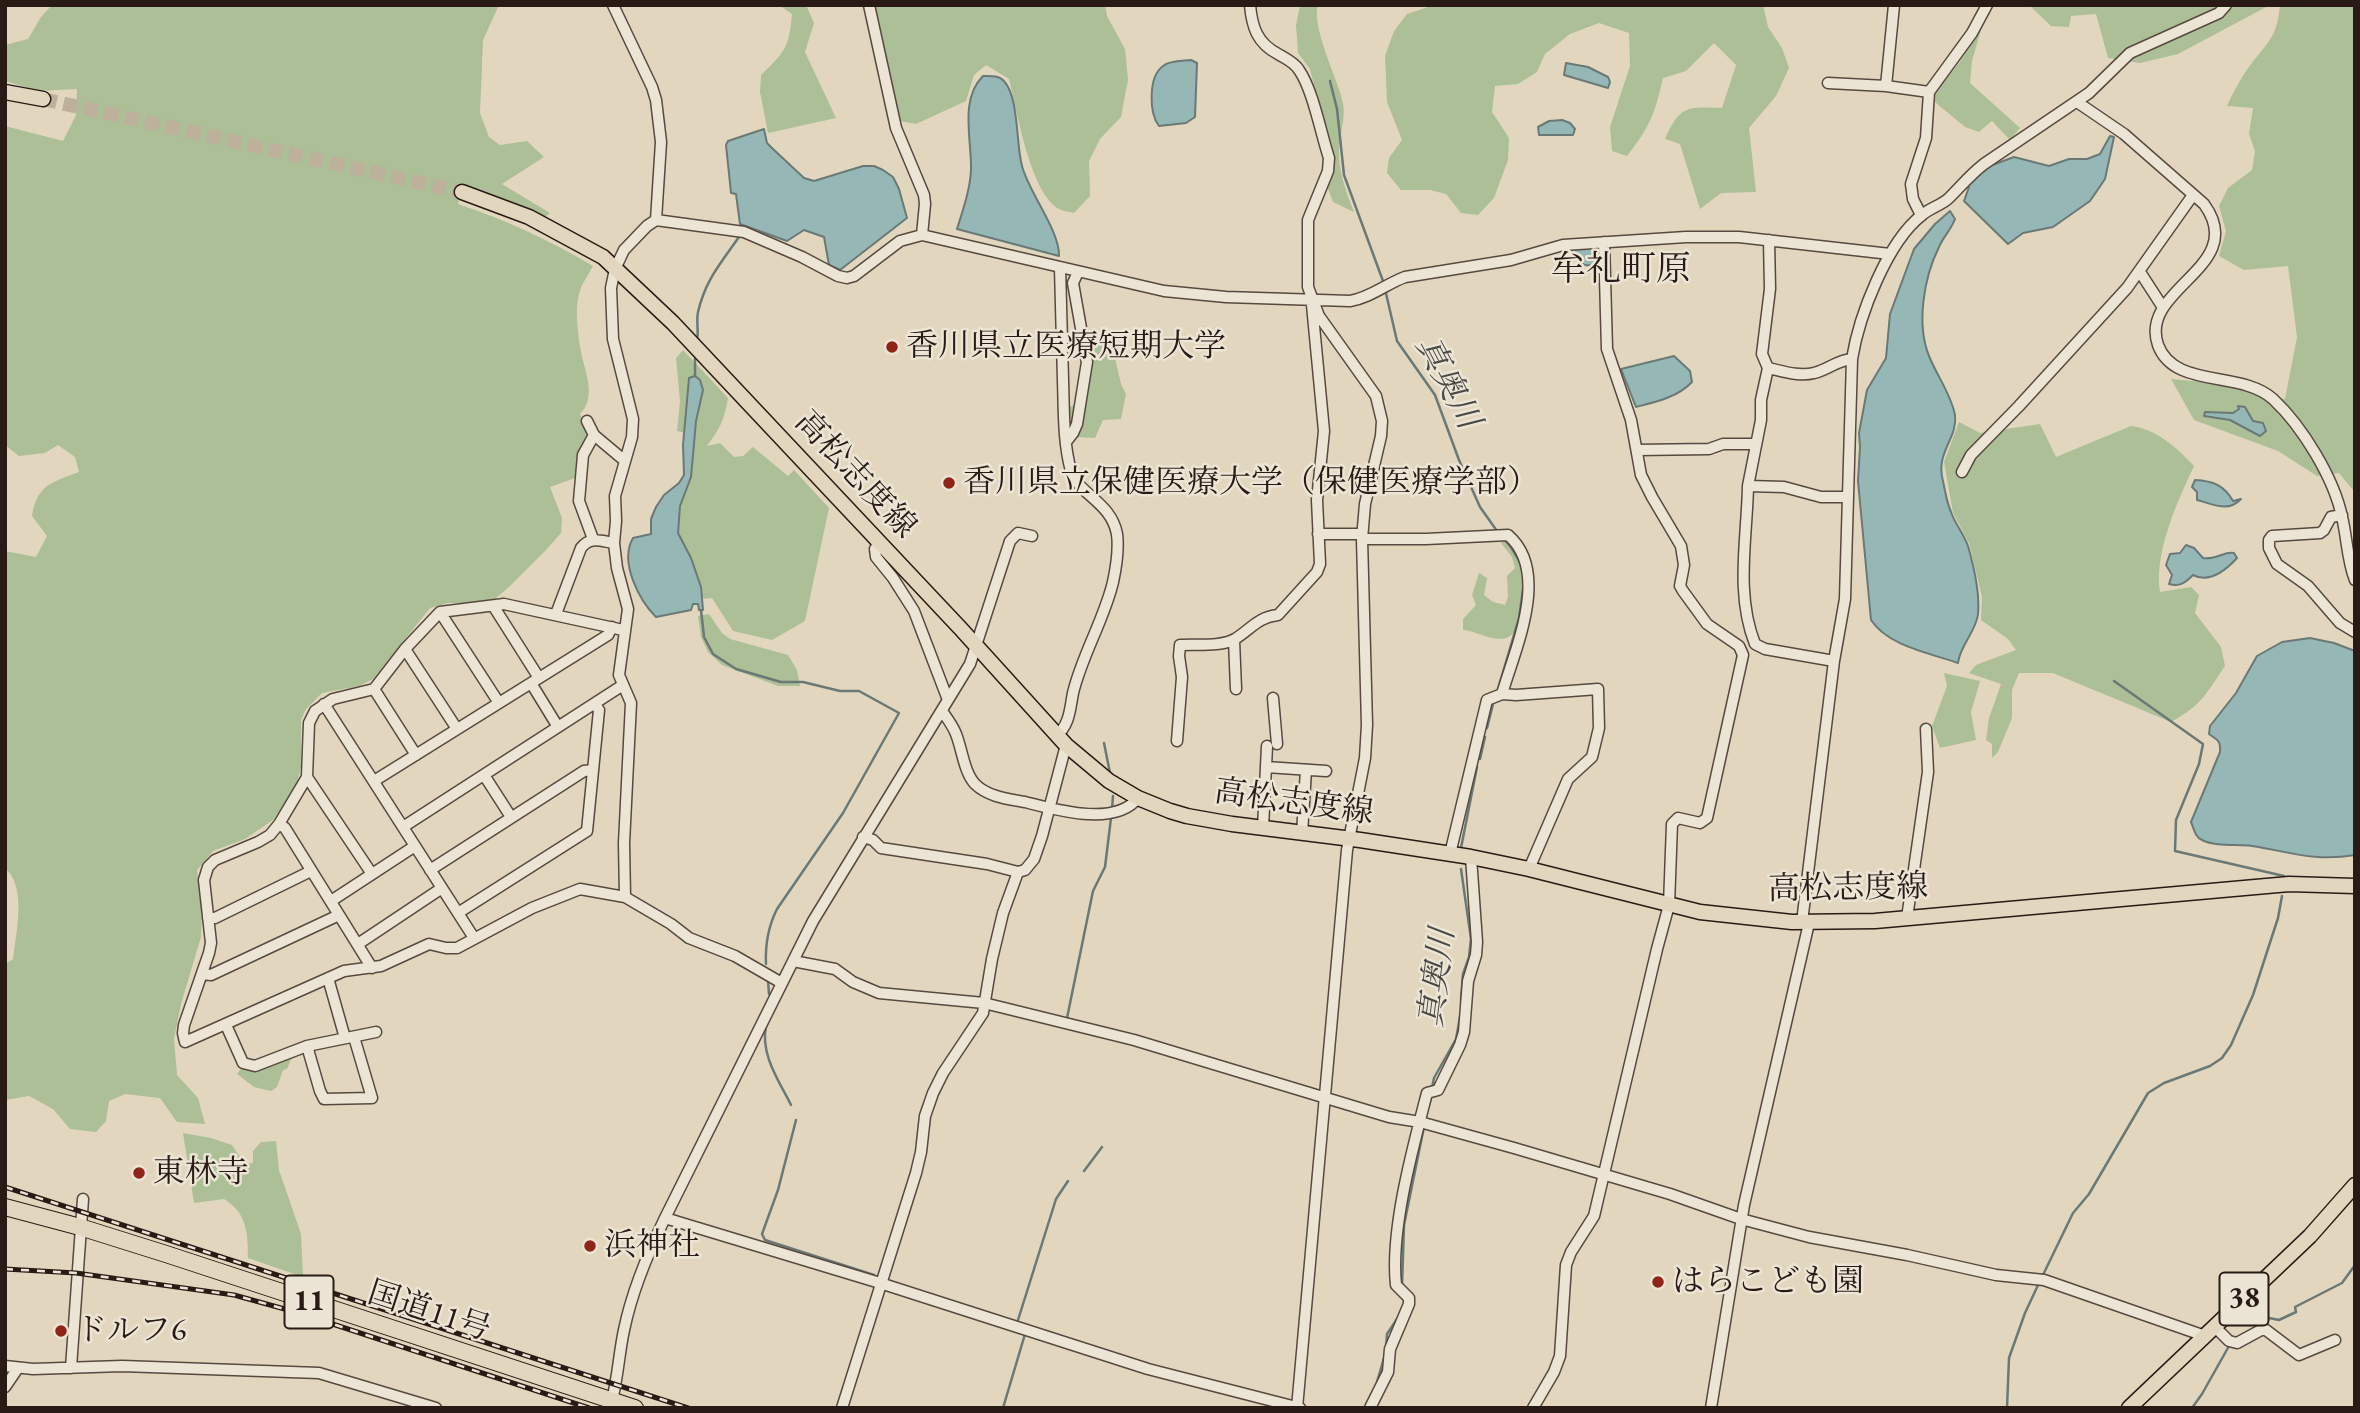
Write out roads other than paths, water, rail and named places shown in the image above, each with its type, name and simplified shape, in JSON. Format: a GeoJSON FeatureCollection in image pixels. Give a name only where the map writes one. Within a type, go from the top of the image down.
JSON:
{"type":"FeatureCollection","features":[{"type":"Feature","properties":{"kind":"highway","name":"国道11号"},"geometry":{"type":"LineString","coordinates":[[5,1207],[79,1227],[635,1408]]}},
{"type":"Feature","properties":{"kind":"main road"},"geometry":{"type":"LineString","coordinates":[[5,92],[43,99]]}},
{"type":"Feature","properties":{"kind":"main road","name":"高松志度線"},"geometry":{"type":"LineString","coordinates":[[462,192],[529,217],[603,257],[673,323],[977,646],[1061,741],[1108,781],[1138,798],[1187,817],[1471,857],[1669,905],[1730,917],[1805,923],[1907,918],[2288,884],[2355,886]]}},
{"type":"Feature","properties":{"kind":"main road","name":"38"},"geometry":{"type":"LineString","coordinates":[[2129,1408],[2311,1236],[2355,1185]]}},
{"type":"Feature","properties":{"kind":"street"},"geometry":{"type":"LineString","coordinates":[[613,5],[656,100],[661,142],[656,220]]}},
{"type":"Feature","properties":{"kind":"street"},"geometry":{"type":"LineString","coordinates":[[869,5],[896,128],[924,195],[922,235]]}},
{"type":"Feature","properties":{"kind":"street"},"geometry":{"type":"LineString","coordinates":[[1177,741],[1182,677],[1179,656],[1181,645],[1234,640],[1266,616],[1278,615],[1313,579],[1320,564],[1317,500],[1324,431],[1308,287],[1308,220],[1328,171],[1329,158],[1301,73],[1292,62],[1259,40],[1252,23],[1250,5]]}},
{"type":"Feature","properties":{"kind":"street"},"geometry":{"type":"LineString","coordinates":[[1885,86],[1894,5]]}},
{"type":"Feature","properties":{"kind":"street"},"geometry":{"type":"LineString","coordinates":[[1921,215],[1913,199],[1911,184],[1926,138],[1929,92],[1972,33],[1987,5]]}},
{"type":"Feature","properties":{"kind":"street"},"geometry":{"type":"LineString","coordinates":[[1711,1408],[1741,1219],[1805,923],[1834,661],[1845,599],[1852,359],[1856,334],[1864,311],[1890,254],[1921,215],[1947,201],[1972,173],[1984,164],[2077,102],[2130,52],[2219,13],[2226,5]]}},
{"type":"Feature","properties":{"kind":"street"},"geometry":{"type":"LineString","coordinates":[[1828,83],[1929,92]]}},
{"type":"Feature","properties":{"kind":"street"},"geometry":{"type":"LineString","coordinates":[[2077,102],[2123,134],[2193,195],[2213,217],[2215,231],[2212,249],[2202,266],[2162,306],[2156,326],[2157,343],[2165,359],[2174,368],[2263,391],[2291,421],[2319,461],[2333,488],[2342,514],[2355,580]]}},
{"type":"Feature","properties":{"kind":"street"},"geometry":{"type":"LineString","coordinates":[[1962,472],[1971,455],[2140,272],[2193,195]]}},
{"type":"Feature","properties":{"kind":"street"},"geometry":{"type":"LineString","coordinates":[[374,781],[608,635],[618,628],[628,609],[617,568],[614,543],[617,521],[615,496],[632,437],[633,419],[614,339],[611,288],[624,250],[656,220],[744,232],[847,278],[854,276],[900,241],[922,235],[1164,291],[1194,295],[1350,301],[1363,299],[1392,281],[1405,277],[1511,260],[1563,245],[1686,237],[1739,237],[1890,254]]}},
{"type":"Feature","properties":{"kind":"street"},"geometry":{"type":"LineString","coordinates":[[1769,240],[1770,289],[1762,355],[1768,369],[1760,400],[1761,420],[1748,486],[1742,578],[1755,644],[1765,649],[1834,661]]}},
{"type":"Feature","properties":{"kind":"street"},"geometry":{"type":"LineString","coordinates":[[1533,1408],[1554,1373],[1560,1356],[1566,1265],[1571,1252],[1594,1216],[1605,1176],[1669,905],[1672,824],[1678,818],[1700,823],[1707,818],[1743,655],[1739,646],[1707,624],[1682,592],[1680,586],[1684,565],[1681,546],[1645,485],[1628,408],[1607,349],[1605,242]]}},
{"type":"Feature","properties":{"kind":"street"},"geometry":{"type":"LineString","coordinates":[[863,837],[873,840],[881,848],[987,864],[1018,872],[1030,865],[1051,808],[1062,731],[1068,719],[1073,690],[1113,583],[1117,552],[1117,534],[1112,520],[1102,504],[1079,485],[1072,473],[1066,442],[1060,268]]}},
{"type":"Feature","properties":{"kind":"street"},"geometry":{"type":"LineString","coordinates":[[1066,442],[1077,424],[1087,362],[1073,282],[1078,272]]}},
{"type":"Feature","properties":{"kind":"street"},"geometry":{"type":"LineString","coordinates":[[2140,272],[2162,306]]}},
{"type":"Feature","properties":{"kind":"street"},"geometry":{"type":"LineString","coordinates":[[665,1218],[880,1283],[1148,1369],[1298,1407],[1349,839],[1365,758],[1367,725],[1362,537],[1365,504],[1382,421],[1379,407],[1368,385],[1339,348],[1311,299]]}},
{"type":"Feature","properties":{"kind":"street"},"geometry":{"type":"LineString","coordinates":[[1768,369],[1801,375],[1815,373],[1842,360],[1852,359]]}},
{"type":"Feature","properties":{"kind":"street"},"geometry":{"type":"LineString","coordinates":[[587,421],[594,435],[625,461]]}},
{"type":"Feature","properties":{"kind":"street"},"geometry":{"type":"LineString","coordinates":[[593,539],[579,501],[583,455],[594,435]]}},
{"type":"Feature","properties":{"kind":"street"},"geometry":{"type":"LineString","coordinates":[[1637,450],[1709,449],[1723,443],[1755,444]]}},
{"type":"Feature","properties":{"kind":"street"},"geometry":{"type":"LineString","coordinates":[[1748,486],[1784,487],[1821,497],[1848,497]]}},
{"type":"Feature","properties":{"kind":"street"},"geometry":{"type":"LineString","coordinates":[[2342,514],[2330,517],[2320,533],[2272,536],[2269,548],[2277,565],[2308,586],[2340,622],[2355,632]]}},
{"type":"Feature","properties":{"kind":"street"},"geometry":{"type":"LineString","coordinates":[[612,1400],[631,1299],[644,1262],[665,1218],[780,982],[813,921],[970,664],[1010,541],[1018,533],[1032,536]]}},
{"type":"Feature","properties":{"kind":"street"},"geometry":{"type":"LineString","coordinates":[[1318,534],[1426,539],[1508,535],[1516,542],[1528,568],[1528,601],[1502,694]]}},
{"type":"Feature","properties":{"kind":"street"},"geometry":{"type":"LineString","coordinates":[[556,614],[586,541],[593,539],[614,543]]}},
{"type":"Feature","properties":{"kind":"street"},"geometry":{"type":"LineString","coordinates":[[879,542],[875,550],[876,557],[914,611],[968,771],[975,783],[994,795],[1069,813],[1116,812],[1132,806],[1138,798]]}},
{"type":"Feature","properties":{"kind":"street"},"geometry":{"type":"LineString","coordinates":[[618,628],[504,604],[440,611],[405,649],[374,689],[333,699],[315,711],[309,723],[307,777],[279,824],[270,835],[215,860],[208,867],[204,880],[211,943],[184,1026],[185,1042],[344,971],[372,968],[423,945],[457,948],[532,908],[580,889],[625,897],[689,938],[734,956],[780,982]]}},
{"type":"Feature","properties":{"kind":"street"},"geometry":{"type":"LineString","coordinates":[[494,607],[558,727]]}},
{"type":"Feature","properties":{"kind":"street"},"geometry":{"type":"LineString","coordinates":[[440,611],[499,703]]}},
{"type":"Feature","properties":{"kind":"street"},"geometry":{"type":"LineString","coordinates":[[618,628],[619,675],[631,703],[624,843],[625,897]]}},
{"type":"Feature","properties":{"kind":"street"},"geometry":{"type":"LineString","coordinates":[[1234,640],[1236,689]]}},
{"type":"Feature","properties":{"kind":"street"},"geometry":{"type":"LineString","coordinates":[[405,649],[457,729]]}},
{"type":"Feature","properties":{"kind":"street"},"geometry":{"type":"LineString","coordinates":[[402,827],[623,685]]}},
{"type":"Feature","properties":{"kind":"street"},"geometry":{"type":"LineString","coordinates":[[374,689],[416,755]]}},
{"type":"Feature","properties":{"kind":"street"},"geometry":{"type":"LineString","coordinates":[[1450,854],[1487,700],[1502,694],[1598,689],[1599,728],[1592,757],[1567,779],[1529,869]]}},
{"type":"Feature","properties":{"kind":"street"},"geometry":{"type":"LineString","coordinates":[[1263,828],[1266,767],[1272,745],[1273,698]]}},
{"type":"Feature","properties":{"kind":"street"},"geometry":{"type":"LineString","coordinates":[[324,704],[474,938]]}},
{"type":"Feature","properties":{"kind":"street"},"geometry":{"type":"LineString","coordinates":[[458,913],[587,831],[599,710],[595,704]]}},
{"type":"Feature","properties":{"kind":"street"},"geometry":{"type":"LineString","coordinates":[[1907,918],[1928,772],[1926,729]]}},
{"type":"Feature","properties":{"kind":"street"},"geometry":{"type":"LineString","coordinates":[[1266,767],[1326,771]]}},
{"type":"Feature","properties":{"kind":"street"},"geometry":{"type":"LineString","coordinates":[[430,870],[511,817],[593,769]]}},
{"type":"Feature","properties":{"kind":"street"},"geometry":{"type":"LineString","coordinates":[[1302,834],[1306,770]]}},
{"type":"Feature","properties":{"kind":"street"},"geometry":{"type":"LineString","coordinates":[[484,775],[511,817]]}},
{"type":"Feature","properties":{"kind":"street"},"geometry":{"type":"LineString","coordinates":[[307,777],[372,874]]}},
{"type":"Feature","properties":{"kind":"street"},"geometry":{"type":"LineString","coordinates":[[279,824],[285,828],[372,968]]}},
{"type":"Feature","properties":{"kind":"street"},"geometry":{"type":"LineString","coordinates":[[331,901],[415,846]]}},
{"type":"Feature","properties":{"kind":"street"},"geometry":{"type":"LineString","coordinates":[[1370,1408],[1388,1372],[1390,1349],[1409,1304],[1409,1298],[1396,1285],[1399,1220],[1427,1093],[1438,1090],[1464,1032],[1468,981],[1477,942],[1471,857]]}},
{"type":"Feature","properties":{"kind":"street"},"geometry":{"type":"LineString","coordinates":[[208,918],[215,918],[311,871]]}},
{"type":"Feature","properties":{"kind":"street"},"geometry":{"type":"LineString","coordinates":[[842,1408],[916,1173],[925,1116],[943,1073],[983,1013],[1003,913],[1018,872]]}},
{"type":"Feature","properties":{"kind":"street"},"geometry":{"type":"LineString","coordinates":[[358,944],[442,888]]}},
{"type":"Feature","properties":{"kind":"street"},"geometry":{"type":"LineString","coordinates":[[202,974],[211,975],[340,915]]}},
{"type":"Feature","properties":{"kind":"street"},"geometry":{"type":"LineString","coordinates":[[793,961],[835,969],[853,982],[878,993],[984,1003],[1134,1040],[1326,1099],[1389,1117],[1420,1122],[1670,1194],[1741,1219],[1842,1244],[1996,1275],[2041,1279],[2209,1331],[2237,1343],[2260,1330],[2266,1331],[2299,1355],[2335,1340]]}},
{"type":"Feature","properties":{"kind":"street"},"geometry":{"type":"LineString","coordinates":[[307,1046],[324,1099],[372,1098],[328,978]]}},
{"type":"Feature","properties":{"kind":"street"},"geometry":{"type":"LineString","coordinates":[[226,1024],[243,1063],[256,1066],[307,1046],[376,1032]]}},
{"type":"Feature","properties":{"kind":"street"},"geometry":{"type":"LineString","coordinates":[[71,1368],[83,1199]]}},
{"type":"Feature","properties":{"kind":"street"},"geometry":{"type":"LineString","coordinates":[[5,1366],[122,1366],[319,1373],[436,1408]]}},
{"type":"Feature","properties":{"kind":"street"},"geometry":{"type":"LineString","coordinates":[[5,1387],[18,1368]]}},
{"type":"Feature","properties":{"kind":"water"},"geometry":{"type":"Polygon","coordinates":[[[1191,60],[1197,63],[1195,117],[1186,123],[1159,126],[1152,104],[1153,86],[1158,71],[1166,64],[1191,60]]]}},
{"type":"Feature","properties":{"kind":"water"},"geometry":{"type":"Polygon","coordinates":[[[1566,63],[1588,67],[1608,77],[1608,88],[1564,75],[1566,63]]]}},
{"type":"Feature","properties":{"kind":"water"},"geometry":{"type":"Polygon","coordinates":[[[983,76],[1000,78],[1009,88],[1015,109],[1022,166],[1055,235],[1059,256],[957,229],[970,177],[969,108],[971,97],[983,76]]]}},
{"type":"Feature","properties":{"kind":"water"},"geometry":{"type":"Polygon","coordinates":[[[1562,120],[1575,129],[1573,135],[1539,135],[1538,127],[1549,121],[1562,120]]]}},
{"type":"Feature","properties":{"kind":"water"},"geometry":{"type":"Polygon","coordinates":[[[764,129],[767,143],[804,178],[814,181],[863,166],[874,166],[883,170],[893,177],[899,189],[907,218],[840,270],[829,265],[824,237],[804,230],[787,241],[740,224],[736,194],[731,193],[726,145],[728,141],[764,129]]]}},
{"type":"Feature","properties":{"kind":"water"},"geometry":{"type":"Polygon","coordinates":[[[2110,136],[2114,137],[2105,179],[2090,201],[2053,227],[2023,233],[2008,244],[1964,201],[1969,187],[1966,183],[1987,167],[2014,157],[2049,166],[2069,159],[2087,159],[2100,154],[2110,136]]]}},
{"type":"Feature","properties":{"kind":"water"},"geometry":{"type":"Polygon","coordinates":[[[1950,211],[1955,219],[1929,272],[1922,315],[1929,356],[1955,415],[1955,424],[1941,471],[1948,505],[1968,546],[1977,589],[1977,621],[1958,663],[1898,642],[1878,629],[1871,620],[1858,481],[1859,433],[1867,390],[1886,358],[1890,314],[1914,249],[1950,211]]]}},
{"type":"Feature","properties":{"kind":"water"},"geometry":{"type":"Polygon","coordinates":[[[1597,245],[1601,248],[1601,266],[1584,265],[1569,249],[1597,245]]]}},
{"type":"Feature","properties":{"kind":"water"},"geometry":{"type":"Polygon","coordinates":[[[1674,356],[1690,371],[1692,382],[1673,395],[1636,407],[1621,369],[1674,356]]]}},
{"type":"Feature","properties":{"kind":"water"},"geometry":{"type":"Polygon","coordinates":[[[695,376],[700,380],[703,390],[696,421],[691,477],[680,506],[678,533],[691,558],[701,587],[703,610],[699,610],[698,604],[693,604],[691,610],[656,617],[643,601],[633,580],[628,558],[629,548],[633,538],[651,534],[651,519],[656,507],[684,475],[683,445],[689,378],[695,376]]]}},
{"type":"Feature","properties":{"kind":"water"},"geometry":{"type":"Polygon","coordinates":[[[2238,406],[2245,407],[2253,421],[2263,423],[2266,431],[2260,436],[2230,420],[2204,416],[2205,412],[2233,413],[2239,409],[2238,406]]]}},
{"type":"Feature","properties":{"kind":"water"},"geometry":{"type":"Polygon","coordinates":[[[2195,480],[2217,485],[2226,491],[2233,501],[2241,499],[2226,507],[2197,500],[2197,492],[2192,487],[2195,480]]]}},
{"type":"Feature","properties":{"kind":"water"},"geometry":{"type":"Polygon","coordinates":[[[2186,545],[2194,548],[2203,558],[2234,553],[2237,558],[2223,571],[2211,577],[2193,575],[2182,584],[2169,584],[2172,575],[2166,565],[2170,554],[2180,553],[2186,545]]]}},
{"type":"Feature","properties":{"kind":"water"},"geometry":{"type":"Polygon","coordinates":[[[2310,638],[2355,651],[2355,855],[2315,857],[2252,846],[2214,844],[2200,839],[2191,822],[2220,752],[2219,743],[2209,734],[2210,726],[2236,693],[2257,656],[2282,642],[2310,638]]]}},
{"type":"Feature","properties":{"kind":"waterway","name":"真奥川"},"geometry":{"type":"LineString","coordinates":[[1330,81],[1337,109],[1344,175],[1383,281]]}},
{"type":"Feature","properties":{"kind":"waterway"},"geometry":{"type":"LineString","coordinates":[[697,340],[698,312],[705,289],[741,234]]}},
{"type":"Feature","properties":{"kind":"waterway","name":"真奥川"},"geometry":{"type":"LineString","coordinates":[[1385,289],[1397,341],[1435,395],[1480,507],[1497,531]]}},
{"type":"Feature","properties":{"kind":"waterway"},"geometry":{"type":"LineString","coordinates":[[695,359],[695,376]]}},
{"type":"Feature","properties":{"kind":"waterway","name":"真奥川"},"geometry":{"type":"LineString","coordinates":[[1504,539],[1520,562]]}},
{"type":"Feature","properties":{"kind":"waterway","name":"真奥川"},"geometry":{"type":"LineString","coordinates":[[1498,689],[1519,618],[1523,590]]}},
{"type":"Feature","properties":{"kind":"waterway"},"geometry":{"type":"LineString","coordinates":[[701,610],[704,637],[713,654],[736,669],[781,682],[803,682],[840,691],[859,691],[899,713],[843,813],[777,909],[768,936],[766,964]]}},
{"type":"Feature","properties":{"kind":"waterway"},"geometry":{"type":"LineString","coordinates":[[2114,681],[2203,744],[2199,764],[2176,820],[2175,851],[2284,876]]}},
{"type":"Feature","properties":{"kind":"waterway","name":"真奥川"},"geometry":{"type":"LineString","coordinates":[[1487,728],[1494,700]]}},
{"type":"Feature","properties":{"kind":"waterway","name":"真奥川"},"geometry":{"type":"LineString","coordinates":[[1480,759],[1485,737]]}},
{"type":"Feature","properties":{"kind":"waterway"},"geometry":{"type":"LineString","coordinates":[[1104,743],[1110,773]]}},
{"type":"Feature","properties":{"kind":"waterway","name":"真奥川"},"geometry":{"type":"LineString","coordinates":[[1461,848],[1477,767]]}},
{"type":"Feature","properties":{"kind":"waterway"},"geometry":{"type":"LineString","coordinates":[[1112,809],[1113,796]]}},
{"type":"Feature","properties":{"kind":"waterway"},"geometry":{"type":"LineString","coordinates":[[1067,1018],[1093,891],[1105,867],[1111,818]]}},
{"type":"Feature","properties":{"kind":"waterway","name":"真奥川"},"geometry":{"type":"LineString","coordinates":[[1461,869],[1471,939],[1463,974],[1461,1000]]}},
{"type":"Feature","properties":{"kind":"waterway"},"geometry":{"type":"LineString","coordinates":[[2042,1277],[2073,1213],[2089,1194],[2148,1093],[2164,1083],[2210,1066],[2222,1058],[2231,1045],[2253,995],[2278,918],[2282,896]]}},
{"type":"Feature","properties":{"kind":"waterway"},"geometry":{"type":"LineString","coordinates":[[768,980],[769,994]]}},
{"type":"Feature","properties":{"kind":"waterway","name":"真奥川"},"geometry":{"type":"LineString","coordinates":[[1432,1088],[1434,1078],[1456,1039],[1460,1017]]}},
{"type":"Feature","properties":{"kind":"waterway"},"geometry":{"type":"LineString","coordinates":[[766,1026],[768,1057],[791,1105]]}},
{"type":"Feature","properties":{"kind":"waterway"},"geometry":{"type":"LineString","coordinates":[[796,1120],[778,1190],[762,1234],[765,1240],[874,1275]]}},
{"type":"Feature","properties":{"kind":"waterway","name":"真奥川"},"geometry":{"type":"LineString","coordinates":[[1402,1286],[1404,1225],[1424,1127]]}},
{"type":"Feature","properties":{"kind":"waterway"},"geometry":{"type":"LineString","coordinates":[[1084,1171],[1102,1147]]}},
{"type":"Feature","properties":{"kind":"waterway"},"geometry":{"type":"LineString","coordinates":[[1018,1320],[1056,1199],[1068,1181]]}},
{"type":"Feature","properties":{"kind":"waterway"},"geometry":{"type":"LineString","coordinates":[[2246,1333],[2269,1318],[2279,1320],[2296,1312],[2295,1307],[2342,1283],[2355,1265]]}},
{"type":"Feature","properties":{"kind":"waterway"},"geometry":{"type":"LineString","coordinates":[[2007,1408],[2009,1358],[2039,1283]]}},
{"type":"Feature","properties":{"kind":"waterway","name":"真奥川"},"geometry":{"type":"LineString","coordinates":[[1386,1348],[1387,1334],[1397,1319]]}},
{"type":"Feature","properties":{"kind":"waterway"},"geometry":{"type":"LineString","coordinates":[[1003,1408],[1025,1334]]}},
{"type":"Feature","properties":{"kind":"waterway"},"geometry":{"type":"LineString","coordinates":[[2192,1408],[2229,1346]]}},
{"type":"Feature","properties":{"kind":"waterway","name":"真奥川"},"geometry":{"type":"LineString","coordinates":[[1377,1382],[1384,1358]]}},
{"type":"Feature","properties":{"kind":"tunnel"},"geometry":{"type":"LineString","coordinates":[[43,99],[462,192]]}},
{"type":"Feature","properties":{"kind":"railway"},"geometry":{"type":"LineString","coordinates":[[5,1187],[688,1408]]}},
{"type":"Feature","properties":{"kind":"railway"},"geometry":{"type":"LineString","coordinates":[[5,1269],[76,1273],[234,1295],[299,1313],[589,1408]]}},
{"type":"Feature","properties":{"kind":"place","name":"香川県立医療短期大学"},"geometry":{"type":"Point","coordinates":[892,347]}},
{"type":"Feature","properties":{"kind":"place","name":"香川県立保健医療大学（保健医療学部）"},"geometry":{"type":"Point","coordinates":[949,483]}},
{"type":"Feature","properties":{"kind":"place","name":"東林寺"},"geometry":{"type":"Point","coordinates":[139,1173]}},
{"type":"Feature","properties":{"kind":"place","name":"浜神社"},"geometry":{"type":"Point","coordinates":[590,1246]}},
{"type":"Feature","properties":{"kind":"place","name":"はらこども園"},"geometry":{"type":"Point","coordinates":[1658,1282]}},
{"type":"Feature","properties":{"kind":"place","name":"ドルフ6"},"geometry":{"type":"Point","coordinates":[61,1331]}},
{"type":"Feature","properties":{"kind":"district","name":"牟礼町原"},"geometry":{"type":"Point","coordinates":[1621,270]}}]}
